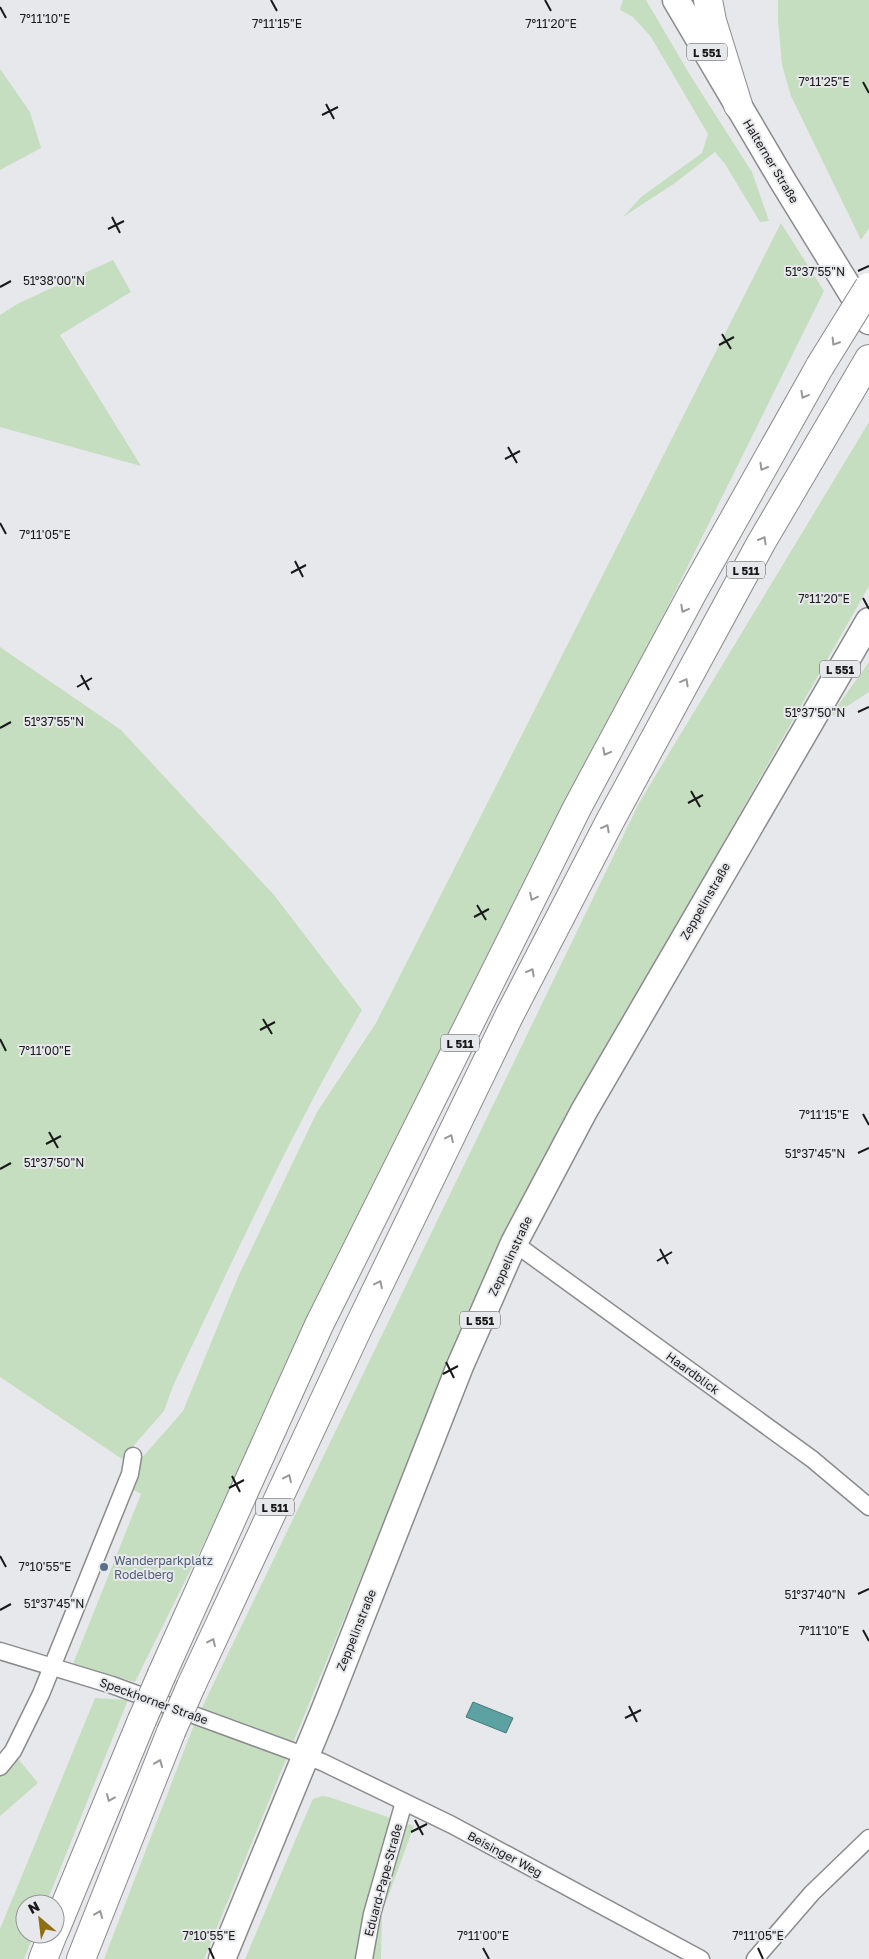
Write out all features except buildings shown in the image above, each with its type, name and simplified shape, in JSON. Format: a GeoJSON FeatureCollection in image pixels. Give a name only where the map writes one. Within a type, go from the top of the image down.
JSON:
{"type":"FeatureCollection","features":[{"type":"Feature","properties":{"kind":"highway"},"geometry":{"type":"LineString","coordinates":[[708,0],[712,21],[738,105]]}},
{"type":"Feature","properties":{"kind":"highway","name":"L 511"},"geometry":{"type":"LineString","coordinates":[[65,1906],[162,1674],[319,1325],[577,808],[693,592],[820,366],[869,287]]}},
{"type":"Feature","properties":{"kind":"highway","name":"L 511"},"geometry":{"type":"LineString","coordinates":[[81,1959],[171,1732],[358,1328],[508,1016],[671,708],[761,543],[842,410],[869,358]]}},
{"type":"Feature","properties":{"kind":"highway"},"geometry":{"type":"LineString","coordinates":[[842,410],[869,377]]}},
{"type":"Feature","properties":{"kind":"highway"},"geometry":{"type":"LineString","coordinates":[[44,1959],[49,1944]]}},
{"type":"Feature","properties":{"kind":"main road","name":"Halterner Straße"},"geometry":{"type":"LineString","coordinates":[[676,0],[869,321]]}},
{"type":"Feature","properties":{"kind":"main road","name":"Zeppelinstraße"},"geometry":{"type":"LineString","coordinates":[[222,1959],[306,1755],[460,1366],[514,1243],[589,1103],[869,620]]}},
{"type":"Feature","properties":{"kind":"street","name":"Haardblick"},"geometry":{"type":"LineString","coordinates":[[514,1243],[812,1459],[869,1507]]}},
{"type":"Feature","properties":{"kind":"street"},"geometry":{"type":"LineString","coordinates":[[0,1767],[13,1751],[41,1694],[130,1474],[132,1456]]}},
{"type":"Feature","properties":{"kind":"street","name":"Speckhorner Straße"},"geometry":{"type":"LineString","coordinates":[[0,1651],[112,1685],[306,1755]]}},
{"type":"Feature","properties":{"kind":"street","name":"Beisinger Weg"},"geometry":{"type":"LineString","coordinates":[[306,1755],[452,1825],[701,1959]]}},
{"type":"Feature","properties":{"kind":"street","name":"Eduard-Pape-Straße"},"geometry":{"type":"LineString","coordinates":[[364,1959],[372,1914],[404,1802]]}},
{"type":"Feature","properties":{"kind":"street"},"geometry":{"type":"LineString","coordinates":[[756,1959],[812,1893],[869,1838]]}},
{"type":"Feature","properties":{"kind":"green space"},"geometry":{"type":"Polygon","coordinates":[[[623,0],[646,0],[690,75],[752,172],[769,221],[760,222],[725,164],[715,152],[675,183],[623,217],[641,197],[702,153],[708,134],[651,37],[633,17],[620,10],[623,0]]]}},
{"type":"Feature","properties":{"kind":"green space"},"geometry":{"type":"Polygon","coordinates":[[[778,0],[869,0],[869,228],[861,240],[791,96],[782,65],[778,0]]]}},
{"type":"Feature","properties":{"kind":"green space"},"geometry":{"type":"Polygon","coordinates":[[[0,69],[30,112],[41,148],[0,170],[0,69]]]}},
{"type":"Feature","properties":{"kind":"green space"},"geometry":{"type":"Polygon","coordinates":[[[781,223],[824,291],[135,1682],[73,1664],[141,1494],[130,1488],[141,1459],[183,1411],[238,1277],[317,1112],[376,1023],[781,223]]]}},
{"type":"Feature","properties":{"kind":"green space"},"geometry":{"type":"Polygon","coordinates":[[[113,260],[131,292],[60,335],[141,466],[0,427],[0,315],[19,303],[113,260]]]}},
{"type":"Feature","properties":{"kind":"green space"},"geometry":{"type":"Polygon","coordinates":[[[869,422],[869,586],[576,1102],[415,1446],[204,1959],[104,1959],[195,1722],[639,803],[869,422]]]}},
{"type":"Feature","properties":{"kind":"green space"},"geometry":{"type":"Polygon","coordinates":[[[0,647],[121,730],[274,895],[362,1010],[311,1102],[264,1196],[173,1386],[164,1411],[122,1459],[0,1377],[0,647]]]}},
{"type":"Feature","properties":{"kind":"green space"},"geometry":{"type":"Polygon","coordinates":[[[869,662],[869,692],[829,718],[869,662]]]}},
{"type":"Feature","properties":{"kind":"green space"},"geometry":{"type":"Polygon","coordinates":[[[95,1698],[128,1700],[50,1894],[15,1894],[15,1944],[30,1944],[24,1959],[0,1959],[0,1929],[95,1698]]]}},
{"type":"Feature","properties":{"kind":"green space"},"geometry":{"type":"Polygon","coordinates":[[[15,1755],[38,1783],[0,1816],[0,1761],[15,1755]]]}},
{"type":"Feature","properties":{"kind":"green space"},"geometry":{"type":"Polygon","coordinates":[[[322,1796],[414,1826],[382,1913],[381,1959],[245,1959],[311,1803],[313,1799],[322,1796]]]}},
{"type":"Feature","properties":{"kind":"water"},"geometry":{"type":"Polygon","coordinates":[[[473,1702],[513,1718],[506,1733],[466,1717],[473,1702]]]}},
{"type":"Feature","properties":{"kind":"place","name":"Wanderparkplatz Rodelberg"},"geometry":{"type":"Point","coordinates":[104,1567]}}]}
